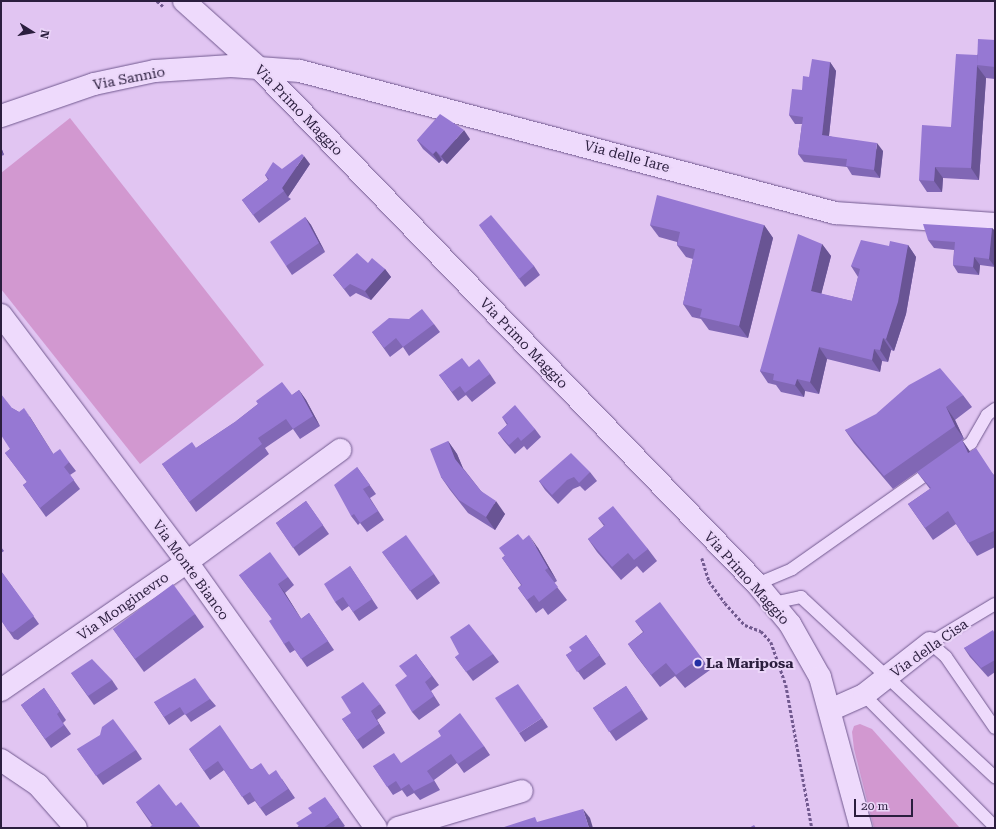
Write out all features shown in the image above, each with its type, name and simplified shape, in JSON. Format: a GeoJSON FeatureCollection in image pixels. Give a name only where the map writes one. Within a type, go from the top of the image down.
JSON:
{"type":"FeatureCollection","features":[{"type":"Feature","properties":{"kind":"street","name":"Via Primo Maggio"},"geometry":{"type":"LineString","coordinates":[[177,6],[262,71],[757,584],[773,603],[806,649],[830,710],[861,828]]}},
{"type":"Feature","properties":{"kind":"street","name":"Via Sannio"},"geometry":{"type":"LineString","coordinates":[[1,116],[94,84],[155,71],[231,66],[262,71]]}},
{"type":"Feature","properties":{"kind":"street","name":"Via delle Iare"},"geometry":{"type":"LineString","coordinates":[[262,71],[300,71],[835,213],[995,224]]}},
{"type":"Feature","properties":{"kind":"street","name":"Via Monte Bianco"},"geometry":{"type":"LineString","coordinates":[[1,315],[187,562],[376,828]]}},
{"type":"Feature","properties":{"kind":"street","name":"Via Monginevro"},"geometry":{"type":"LineString","coordinates":[[1,690],[187,562],[340,450]]}},
{"type":"Feature","properties":{"kind":"street","name":"Via della Cisa"},"geometry":{"type":"LineString","coordinates":[[864,695],[930,644]]}},
{"type":"Feature","properties":{"kind":"street"},"geometry":{"type":"LineString","coordinates":[[830,710],[864,695]]}},
{"type":"Feature","properties":{"kind":"street"},"geometry":{"type":"LineString","coordinates":[[1,760],[38,785],[76,828]]}},
{"type":"Feature","properties":{"kind":"street"},"geometry":{"type":"LineString","coordinates":[[398,828],[522,791]]}},
{"type":"Feature","properties":{"kind":"lane"},"geometry":{"type":"LineString","coordinates":[[757,584],[792,569],[971,443],[987,415],[995,409]]}},
{"type":"Feature","properties":{"kind":"lane"},"geometry":{"type":"LineString","coordinates":[[773,603],[801,597],[890,675],[995,777]]}},
{"type":"Feature","properties":{"kind":"lane","name":"Via della Cisa"},"geometry":{"type":"LineString","coordinates":[[930,644],[995,604]]}},
{"type":"Feature","properties":{"kind":"lane"},"geometry":{"type":"LineString","coordinates":[[930,644],[946,658],[995,728]]}},
{"type":"Feature","properties":{"kind":"lane"},"geometry":{"type":"LineString","coordinates":[[864,695],[995,826]]}},
{"type":"Feature","properties":{"kind":"path"},"geometry":{"type":"LineString","coordinates":[[157,1],[177,6]]}},
{"type":"Feature","properties":{"kind":"path"},"geometry":{"type":"LineString","coordinates":[[699,550],[709,581],[725,602],[744,625],[761,631],[771,642],[786,685],[812,828]]}},
{"type":"Feature","properties":{"kind":"shaded area"},"geometry":{"type":"Polygon","coordinates":[[[70,118],[264,365],[140,464],[1,289],[1,173],[70,118]]]}},
{"type":"Feature","properties":{"kind":"shaded area"},"geometry":{"type":"Polygon","coordinates":[[[860,724],[872,729],[960,828],[874,828],[854,749],[852,732],[854,726],[860,724]]]}},
{"type":"Feature","properties":{"kind":"building"},"geometry":{"type":"Polygon","coordinates":[[[978,39],[995,40],[995,67],[977,65],[978,39]]]}},
{"type":"Feature","properties":{"kind":"building"},"geometry":{"type":"Polygon","coordinates":[[[956,54],[977,55],[971,168],[935,167],[934,181],[919,180],[922,125],[951,127],[956,54]]]}},
{"type":"Feature","properties":{"kind":"building"},"geometry":{"type":"Polygon","coordinates":[[[812,59],[830,62],[822,135],[877,143],[874,170],[846,166],[847,159],[798,154],[803,117],[789,115],[792,89],[802,90],[803,76],[809,77],[812,59]]]}},
{"type":"Feature","properties":{"kind":"building"},"geometry":{"type":"Polygon","coordinates":[[[440,114],[464,130],[441,156],[436,151],[433,154],[417,140],[440,114]]]}},
{"type":"Feature","properties":{"kind":"building"},"geometry":{"type":"Polygon","coordinates":[[[302,154],[304,156],[282,188],[284,191],[253,215],[242,200],[269,179],[265,175],[273,162],[282,169],[302,154]]]}},
{"type":"Feature","properties":{"kind":"building"},"geometry":{"type":"Polygon","coordinates":[[[657,195],[764,225],[739,326],[700,317],[702,309],[683,304],[695,249],[677,245],[680,232],[650,225],[657,195]]]}},
{"type":"Feature","properties":{"kind":"building"},"geometry":{"type":"Polygon","coordinates":[[[491,215],[534,266],[519,279],[479,225],[491,215]]]}},
{"type":"Feature","properties":{"kind":"building"},"geometry":{"type":"Polygon","coordinates":[[[305,217],[319,243],[286,266],[270,242],[305,217]]]}},
{"type":"Feature","properties":{"kind":"building"},"geometry":{"type":"Polygon","coordinates":[[[923,224],[992,228],[989,259],[974,257],[973,267],[953,265],[955,242],[928,240],[923,224]]]}},
{"type":"Feature","properties":{"kind":"building"},"geometry":{"type":"Polygon","coordinates":[[[798,234],[822,244],[811,291],[852,301],[860,269],[851,266],[861,240],[889,246],[890,241],[908,245],[898,302],[886,339],[883,338],[880,350],[874,349],[872,360],[819,347],[810,382],[797,379],[795,385],[773,380],[774,374],[760,371],[798,234]]]}},
{"type":"Feature","properties":{"kind":"building"},"geometry":{"type":"Polygon","coordinates":[[[357,253],[368,263],[372,258],[385,269],[365,291],[350,284],[344,289],[333,275],[357,253]]]}},
{"type":"Feature","properties":{"kind":"building"},"geometry":{"type":"Polygon","coordinates":[[[422,309],[434,324],[403,347],[396,338],[384,348],[372,332],[389,318],[409,319],[422,309]]]}},
{"type":"Feature","properties":{"kind":"building"},"geometry":{"type":"Polygon","coordinates":[[[462,358],[469,367],[479,359],[490,374],[465,393],[460,386],[452,392],[439,375],[462,358]]]}},
{"type":"Feature","properties":{"kind":"building"},"geometry":{"type":"Polygon","coordinates":[[[940,368],[963,395],[946,407],[955,426],[884,476],[845,430],[876,414],[909,385],[940,368]]]}},
{"type":"Feature","properties":{"kind":"building"},"geometry":{"type":"Polygon","coordinates":[[[282,382],[292,395],[299,390],[313,416],[293,429],[286,419],[258,438],[262,444],[189,502],[162,464],[192,442],[196,448],[235,422],[258,404],[256,401],[282,382]]]}},
{"type":"Feature","properties":{"kind":"building"},"geometry":{"type":"Polygon","coordinates":[[[1,394],[12,408],[19,412],[24,408],[53,454],[60,449],[69,462],[64,467],[74,480],[40,508],[23,485],[27,482],[5,453],[10,449],[1,435],[1,394]]]}},
{"type":"Feature","properties":{"kind":"building"},"geometry":{"type":"Polygon","coordinates":[[[515,405],[535,429],[521,441],[518,437],[509,445],[498,433],[508,424],[502,417],[515,405]]]}},
{"type":"Feature","properties":{"kind":"building"},"geometry":{"type":"Polygon","coordinates":[[[962,440],[968,453],[976,448],[995,477],[995,535],[994,531],[968,543],[948,511],[925,528],[908,504],[931,488],[917,472],[962,440]]]}},
{"type":"Feature","properties":{"kind":"building"},"geometry":{"type":"Polygon","coordinates":[[[448,441],[455,459],[481,491],[496,501],[486,517],[459,500],[441,477],[430,449],[448,441]]]}},
{"type":"Feature","properties":{"kind":"building"},"geometry":{"type":"Polygon","coordinates":[[[571,453],[590,472],[579,483],[574,477],[567,480],[552,495],[539,481],[571,453]]]}},
{"type":"Feature","properties":{"kind":"building"},"geometry":{"type":"Polygon","coordinates":[[[357,467],[370,485],[363,489],[378,511],[360,523],[354,514],[351,516],[334,485],[357,467]]]}},
{"type":"Feature","properties":{"kind":"building"},"geometry":{"type":"Polygon","coordinates":[[[306,501],[323,525],[293,548],[276,523],[306,501]]]}},
{"type":"Feature","properties":{"kind":"building"},"geometry":{"type":"Polygon","coordinates":[[[613,506],[648,549],[634,560],[628,553],[612,567],[588,539],[605,525],[598,518],[613,506]]]}},
{"type":"Feature","properties":{"kind":"building"},"geometry":{"type":"Polygon","coordinates":[[[518,534],[523,540],[529,535],[548,568],[545,570],[558,587],[539,602],[534,595],[527,600],[518,588],[522,585],[502,558],[505,556],[499,548],[518,534]]]}},
{"type":"Feature","properties":{"kind":"building"},"geometry":{"type":"Polygon","coordinates":[[[406,535],[434,574],[410,591],[382,552],[406,535]]]}},
{"type":"Feature","properties":{"kind":"building"},"geometry":{"type":"Polygon","coordinates":[[[270,552],[288,577],[278,584],[301,619],[309,613],[328,641],[301,659],[289,641],[284,644],[269,621],[272,619],[239,575],[270,552]]]}},
{"type":"Feature","properties":{"kind":"building"},"geometry":{"type":"Polygon","coordinates":[[[350,566],[372,599],[353,612],[343,597],[335,602],[324,584],[350,566]]]}},
{"type":"Feature","properties":{"kind":"building"},"geometry":{"type":"Polygon","coordinates":[[[1,571],[34,616],[13,632],[8,631],[1,620],[1,571]]]}},
{"type":"Feature","properties":{"kind":"building"},"geometry":{"type":"Polygon","coordinates":[[[173,584],[195,614],[135,659],[113,629],[173,584]]]}},
{"type":"Feature","properties":{"kind":"building"},"geometry":{"type":"Polygon","coordinates":[[[660,602],[701,657],[676,675],[666,663],[651,675],[628,644],[644,632],[635,621],[660,602]]]}},
{"type":"Feature","properties":{"kind":"building"},"geometry":{"type":"Polygon","coordinates":[[[469,624],[493,654],[466,672],[455,657],[459,654],[450,637],[469,624]]]}},
{"type":"Feature","properties":{"kind":"building"},"geometry":{"type":"Polygon","coordinates":[[[993,630],[995,634],[995,660],[981,668],[964,648],[993,630]]]}},
{"type":"Feature","properties":{"kind":"building"},"geometry":{"type":"Polygon","coordinates":[[[586,635],[600,655],[577,672],[566,655],[572,651],[569,647],[586,635]]]}},
{"type":"Feature","properties":{"kind":"building"},"geometry":{"type":"Polygon","coordinates":[[[416,654],[432,676],[425,682],[434,696],[412,712],[395,685],[407,676],[399,666],[416,654]]]}},
{"type":"Feature","properties":{"kind":"building"},"geometry":{"type":"Polygon","coordinates":[[[92,659],[112,680],[88,696],[71,673],[92,659]]]}},
{"type":"Feature","properties":{"kind":"building"},"geometry":{"type":"Polygon","coordinates":[[[195,678],[210,699],[185,715],[180,707],[164,717],[154,702],[195,678]]]}},
{"type":"Feature","properties":{"kind":"building"},"geometry":{"type":"Polygon","coordinates":[[[363,682],[380,704],[371,711],[379,724],[357,740],[342,719],[351,713],[341,697],[363,682]]]}},
{"type":"Feature","properties":{"kind":"building"},"geometry":{"type":"Polygon","coordinates":[[[518,684],[542,718],[519,733],[495,698],[518,684]]]}},
{"type":"Feature","properties":{"kind":"building"},"geometry":{"type":"Polygon","coordinates":[[[626,686],[642,710],[609,732],[593,708],[626,686]]]}},
{"type":"Feature","properties":{"kind":"building"},"geometry":{"type":"Polygon","coordinates":[[[44,688],[60,711],[57,714],[64,725],[45,739],[21,705],[44,688]]]}},
{"type":"Feature","properties":{"kind":"building"},"geometry":{"type":"Polygon","coordinates":[[[460,713],[484,746],[458,764],[451,754],[427,771],[434,781],[414,791],[409,784],[401,789],[396,781],[387,787],[373,766],[394,753],[401,763],[441,736],[438,731],[460,713]]]}},
{"type":"Feature","properties":{"kind":"building"},"geometry":{"type":"Polygon","coordinates":[[[113,719],[136,750],[96,776],[77,749],[100,735],[102,727],[113,719]]]}},
{"type":"Feature","properties":{"kind":"building"},"geometry":{"type":"Polygon","coordinates":[[[220,725],[251,770],[261,763],[269,775],[276,770],[288,789],[260,808],[250,792],[242,797],[218,761],[204,771],[189,749],[220,725]]]}},
{"type":"Feature","properties":{"kind":"building"},"geometry":{"type":"Polygon","coordinates":[[[159,784],[176,806],[181,802],[201,828],[149,828],[153,824],[136,802],[159,784]]]}},
{"type":"Feature","properties":{"kind":"building"},"geometry":{"type":"Polygon","coordinates":[[[325,797],[339,817],[323,828],[296,828],[299,826],[296,823],[312,813],[308,808],[325,797]]]}},
{"type":"Feature","properties":{"kind":"building"},"geometry":{"type":"Polygon","coordinates":[[[583,809],[589,828],[501,828],[535,817],[537,822],[583,809]]]}},
{"type":"Feature","properties":{"kind":"building"},"geometry":{"type":"Polygon","coordinates":[[[754,825],[756,828],[749,828],[754,825]]]}},
{"type":"Feature","properties":{"kind":"place","name":"La Mariposa"},"geometry":{"type":"Point","coordinates":[698,663]}}]}
